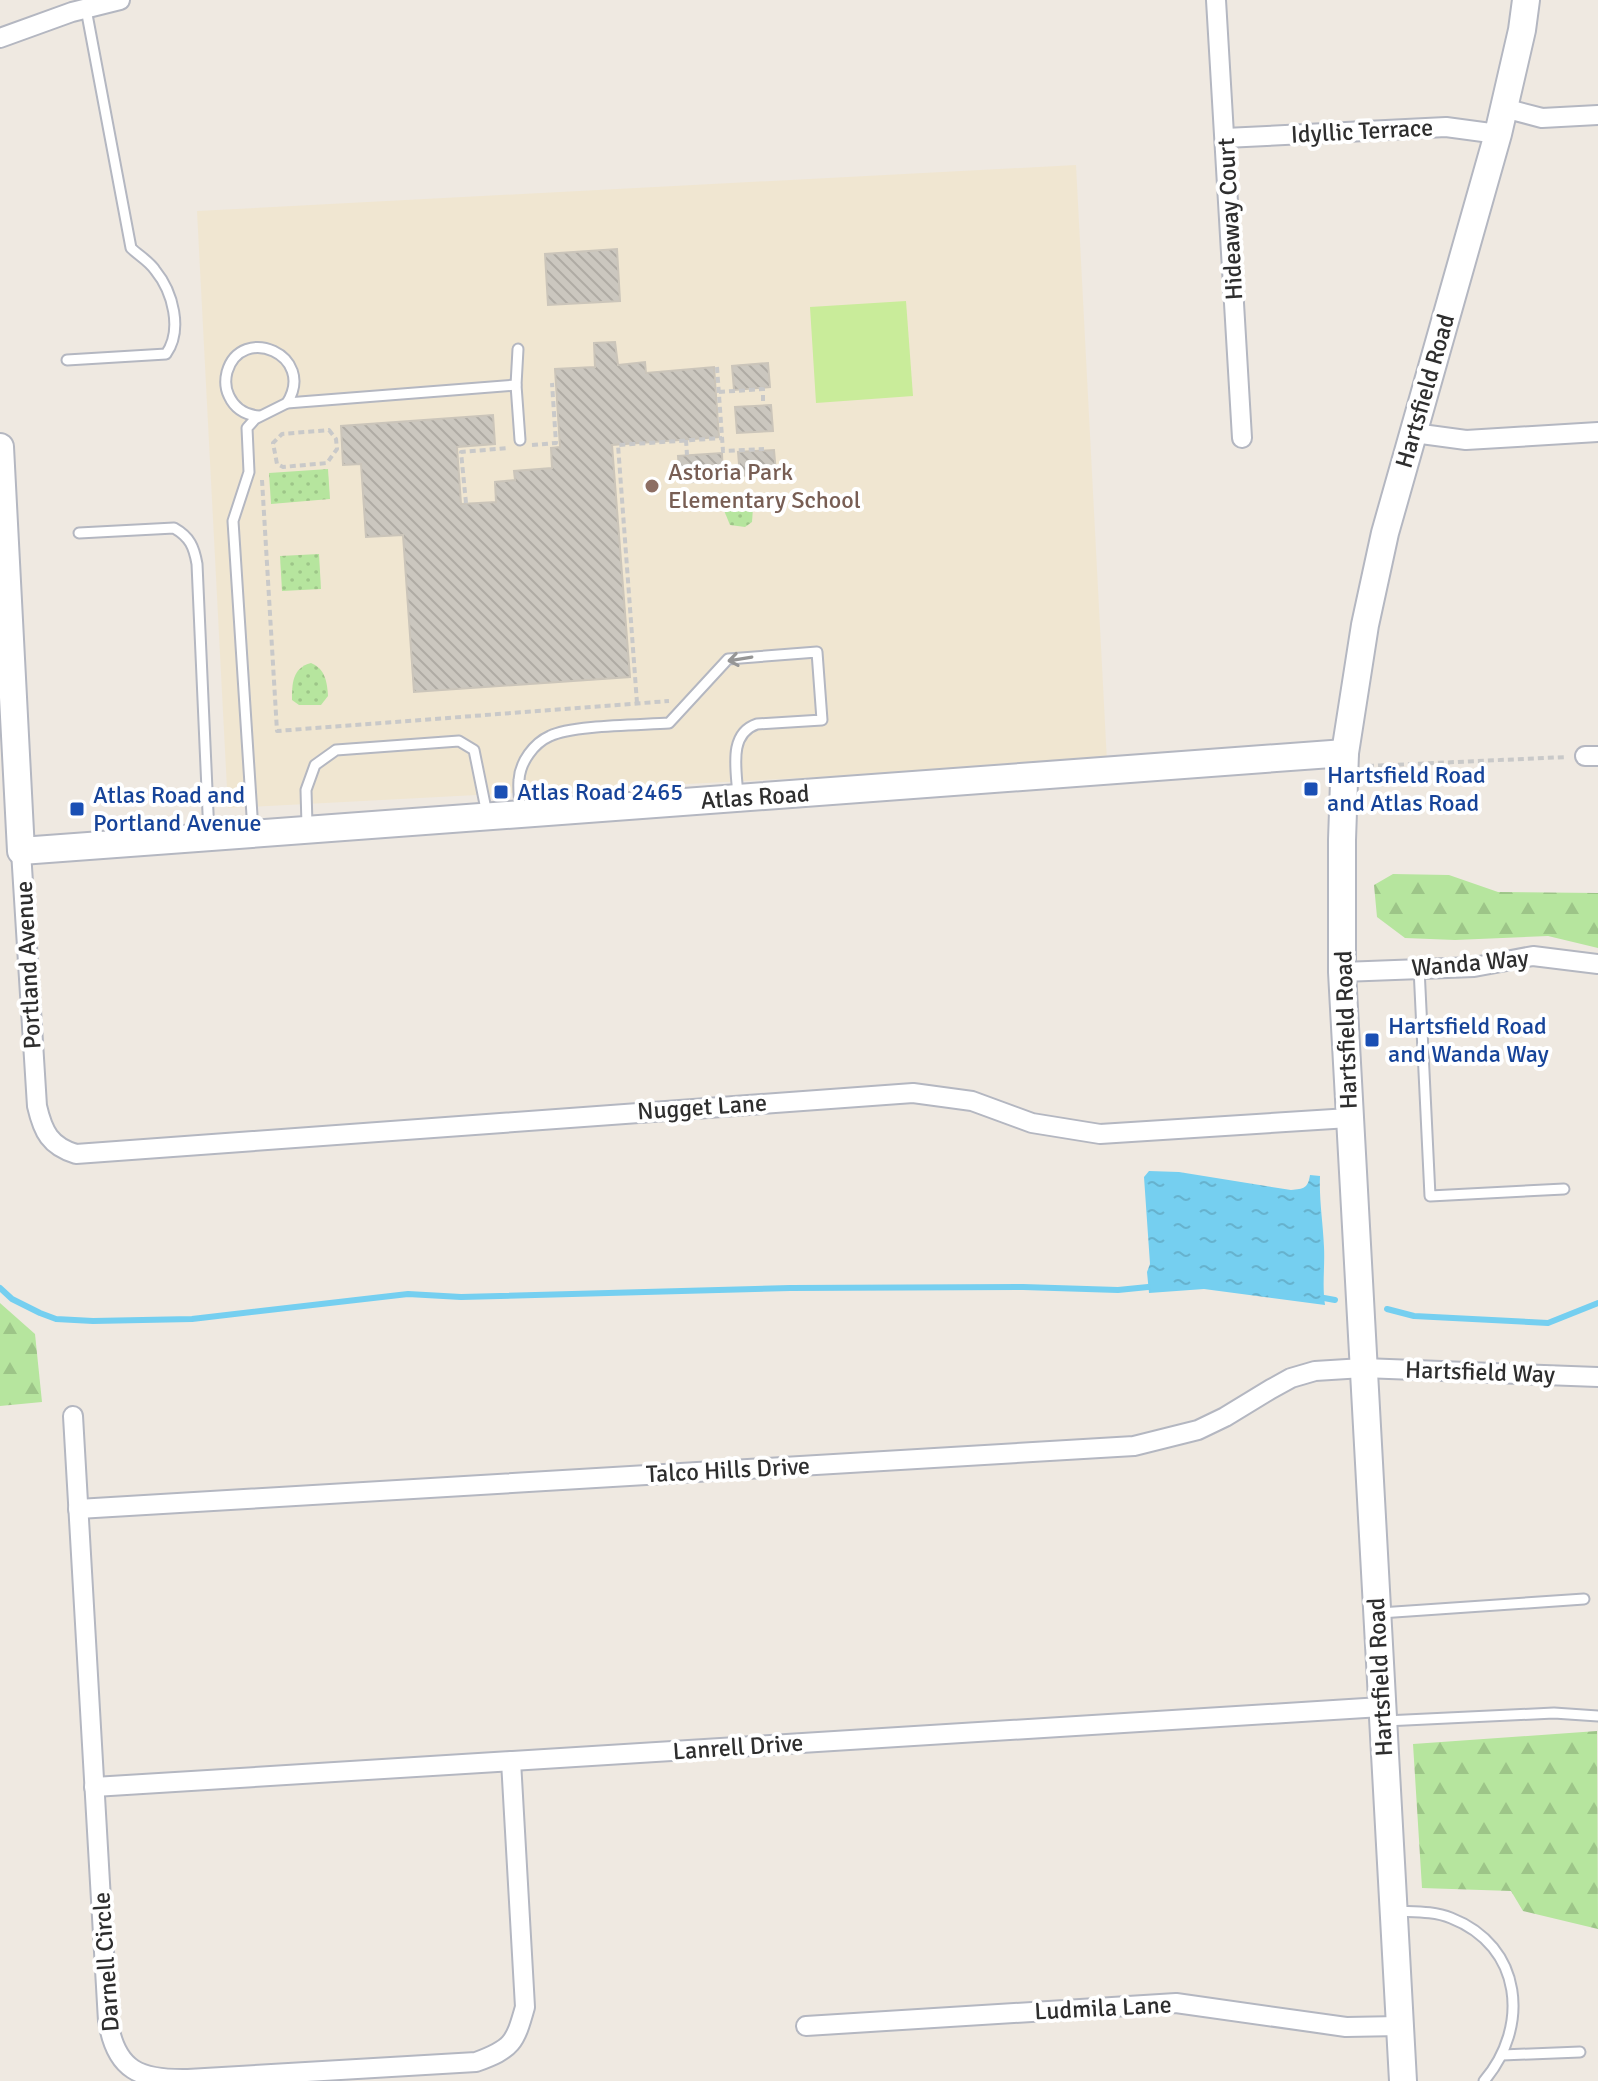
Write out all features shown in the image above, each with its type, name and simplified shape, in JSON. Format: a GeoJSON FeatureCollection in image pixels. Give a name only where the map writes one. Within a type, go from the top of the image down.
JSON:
{"type":"FeatureCollection","features":[{"type":"Feature","properties":{"kind":"street"},"geometry":{"type":"LineString","coordinates":[[0,38],[120,0]]}},
{"type":"Feature","properties":{"kind":"street","name":"Hideaway Court"},"geometry":{"type":"LineString","coordinates":[[1216,0],[1242,438]]}},
{"type":"Feature","properties":{"kind":"street","name":"Hartsfield Road"},"geometry":{"type":"LineString","coordinates":[[1403,2081],[1342,972],[1345,760],[1365,625],[1385,533],[1498,134],[1526,0]]}},
{"type":"Feature","properties":{"kind":"street"},"geometry":{"type":"LineString","coordinates":[[1504,108],[1542,118],[1598,115]]}},
{"type":"Feature","properties":{"kind":"street","name":"Idyllic Terrace"},"geometry":{"type":"LineString","coordinates":[[1225,138],[1446,127],[1498,134]]}},
{"type":"Feature","properties":{"kind":"street"},"geometry":{"type":"LineString","coordinates":[[1414,433],[1466,440],[1598,432]]}},
{"type":"Feature","properties":{"kind":"street","name":"Portland Avenue"},"geometry":{"type":"LineString","coordinates":[[0,447],[37,1106],[43,1130],[52,1143]]}},
{"type":"Feature","properties":{"kind":"street","name":"Atlas Road"},"geometry":{"type":"LineString","coordinates":[[21,851],[738,798],[1345,760]]}},
{"type":"Feature","properties":{"kind":"street","name":"Wanda Way"},"geometry":{"type":"LineString","coordinates":[[1342,972],[1474,967],[1533,956],[1598,964]]}},
{"type":"Feature","properties":{"kind":"street","name":"Nugget Lane"},"geometry":{"type":"LineString","coordinates":[[52,1143],[76,1154],[100,1154],[913,1093],[972,1101],[1032,1123],[1100,1134],[1349,1118]]}},
{"type":"Feature","properties":{"kind":"street","name":"Hartsfield Way"},"geometry":{"type":"LineString","coordinates":[[1363,1368],[1598,1377]]}},
{"type":"Feature","properties":{"kind":"street","name":"Talco Hills Drive"},"geometry":{"type":"LineString","coordinates":[[78,1509],[1134,1446],[1198,1430],[1291,1378],[1315,1371],[1363,1368]]}},
{"type":"Feature","properties":{"kind":"street","name":"Darnell Circle"},"geometry":{"type":"LineString","coordinates":[[73,1416],[108,2021],[111,2043],[129,2066],[145,2075],[167,2079],[476,2062],[510,2046],[517,2036],[525,2007],[511,1761]]}},
{"type":"Feature","properties":{"kind":"street","name":"Lanrell Drive"},"geometry":{"type":"LineString","coordinates":[[94,1787],[1382,1714]]}},
{"type":"Feature","properties":{"kind":"street","name":"Ludmila Lane"},"geometry":{"type":"LineString","coordinates":[[806,2026],[1176,2003],[1346,2027],[1400,2026]]}},
{"type":"Feature","properties":{"kind":"lane"},"geometry":{"type":"LineString","coordinates":[[67,360],[166,354],[175,341],[172,303],[155,270],[131,248],[86,9]]}},
{"type":"Feature","properties":{"kind":"lane"},"geometry":{"type":"LineString","coordinates":[[260,416],[239,409],[226,390],[228,367],[245,350],[268,348],[288,361],[294,384],[287,403]]}},
{"type":"Feature","properties":{"kind":"lane"},"geometry":{"type":"LineString","coordinates":[[518,349],[516,385],[520,440]]}},
{"type":"Feature","properties":{"kind":"lane"},"geometry":{"type":"LineString","coordinates":[[253,834],[233,521],[249,472],[247,428],[260,416],[287,403],[516,385]]}},
{"type":"Feature","properties":{"kind":"lane"},"geometry":{"type":"LineString","coordinates":[[79,533],[174,528],[187,534],[194,549],[209,838]]}},
{"type":"Feature","properties":{"kind":"lane"},"geometry":{"type":"LineString","coordinates":[[521,815],[518,778],[524,761],[549,736],[569,731],[669,723],[728,659],[817,652],[822,720],[747,727],[738,740],[736,752],[738,798]]}},
{"type":"Feature","properties":{"kind":"lane"},"geometry":{"type":"LineString","coordinates":[[308,830],[306,790],[315,765],[336,750],[459,741],[474,750],[488,817]]}},
{"type":"Feature","properties":{"kind":"lane"},"geometry":{"type":"LineString","coordinates":[[1419,968],[1430,1196],[1564,1189]]}},
{"type":"Feature","properties":{"kind":"lane"},"geometry":{"type":"LineString","coordinates":[[1376,1613],[1584,1599]]}},
{"type":"Feature","properties":{"kind":"lane"},"geometry":{"type":"LineString","coordinates":[[1382,1714],[1554,1713],[1598,1716]]}},
{"type":"Feature","properties":{"kind":"lane"},"geometry":{"type":"LineString","coordinates":[[1394,1911],[1452,1918],[1478,1934],[1493,1950],[1511,1983],[1515,2008],[1513,2027],[1502,2055],[1484,2081]]}},
{"type":"Feature","properties":{"kind":"lane"},"geometry":{"type":"LineString","coordinates":[[1502,2055],[1580,2052]]}},
{"type":"Feature","properties":{"kind":"path"},"geometry":{"type":"LineString","coordinates":[[717,367],[723,451],[764,449]]}},
{"type":"Feature","properties":{"kind":"path"},"geometry":{"type":"LineString","coordinates":[[552,383],[556,443]]}},
{"type":"Feature","properties":{"kind":"path"},"geometry":{"type":"LineString","coordinates":[[719,392],[763,389],[763,402]]}},
{"type":"Feature","properties":{"kind":"path"},"geometry":{"type":"LineString","coordinates":[[329,430],[337,443],[332,458],[321,466],[279,467],[273,450],[277,438],[286,432],[329,430]]}},
{"type":"Feature","properties":{"kind":"path"},"geometry":{"type":"LineString","coordinates":[[637,703],[618,445],[722,438]]}},
{"type":"Feature","properties":{"kind":"path"},"geometry":{"type":"LineString","coordinates":[[686,440],[687,455]]}},
{"type":"Feature","properties":{"kind":"path"},"geometry":{"type":"LineString","coordinates":[[261,451],[273,450]]}},
{"type":"Feature","properties":{"kind":"path"},"geometry":{"type":"LineString","coordinates":[[461,452],[466,503]]}},
{"type":"Feature","properties":{"kind":"path"},"geometry":{"type":"LineString","coordinates":[[262,467],[277,731],[669,701]]}},
{"type":"Feature","properties":{"kind":"path"},"geometry":{"type":"LineString","coordinates":[[1345,760],[1592,756]]}},
{"type":"Feature","properties":{"kind":"shaded area","name":"Astoria Park Elementary School"},"geometry":{"type":"Polygon","coordinates":[[[1076,165],[1107,762],[228,808],[197,211],[1076,165]]]}},
{"type":"Feature","properties":{"kind":"green space"},"geometry":{"type":"Polygon","coordinates":[[[906,301],[913,396],[816,403],[810,307],[906,301]]]}},
{"type":"Feature","properties":{"kind":"green space"},"geometry":{"type":"Polygon","coordinates":[[[328,469],[330,499],[271,504],[269,473],[328,469]]]}},
{"type":"Feature","properties":{"kind":"green space"},"geometry":{"type":"Polygon","coordinates":[[[725,498],[738,498],[753,508],[752,522],[745,527],[730,525],[721,503],[725,498]]]}},
{"type":"Feature","properties":{"kind":"green space"},"geometry":{"type":"Polygon","coordinates":[[[319,554],[321,589],[282,591],[280,556],[319,554]]]}},
{"type":"Feature","properties":{"kind":"green space"},"geometry":{"type":"Polygon","coordinates":[[[311,663],[324,676],[328,696],[321,705],[299,705],[292,700],[294,677],[311,663]]]}},
{"type":"Feature","properties":{"kind":"green space"},"geometry":{"type":"Polygon","coordinates":[[[1393,874],[1449,875],[1498,892],[1598,893],[1598,948],[1548,936],[1455,940],[1405,938],[1377,917],[1374,885],[1393,874]]]}},
{"type":"Feature","properties":{"kind":"green space"},"geometry":{"type":"Polygon","coordinates":[[[0,1303],[35,1334],[42,1402],[0,1406],[0,1303]]]}},
{"type":"Feature","properties":{"kind":"green space"},"geometry":{"type":"Polygon","coordinates":[[[1597,1731],[1598,1929],[1523,1911],[1511,1891],[1422,1888],[1413,1744],[1597,1731]]]}},
{"type":"Feature","properties":{"kind":"water"},"geometry":{"type":"Polygon","coordinates":[[[1149,1171],[1179,1172],[1291,1190],[1305,1187],[1310,1175],[1320,1176],[1325,1305],[1204,1289],[1149,1293],[1144,1177],[1149,1171]]]}},
{"type":"Feature","properties":{"kind":"building"},"geometry":{"type":"Polygon","coordinates":[[[617,249],[620,301],[548,305],[545,254],[617,249]]]}},
{"type":"Feature","properties":{"kind":"building"},"geometry":{"type":"Polygon","coordinates":[[[615,342],[618,365],[645,362],[646,373],[714,367],[719,437],[612,445],[630,677],[414,692],[403,535],[366,537],[361,464],[343,465],[341,426],[493,415],[495,444],[457,447],[461,504],[496,502],[495,482],[515,480],[514,471],[552,468],[551,448],[560,447],[555,369],[595,367],[594,343],[615,342]]]}},
{"type":"Feature","properties":{"kind":"building"},"geometry":{"type":"Polygon","coordinates":[[[768,363],[770,387],[734,390],[732,366],[768,363]]]}},
{"type":"Feature","properties":{"kind":"building"},"geometry":{"type":"Polygon","coordinates":[[[771,405],[773,431],[737,433],[735,407],[771,405]]]}},
{"type":"Feature","properties":{"kind":"building"},"geometry":{"type":"Polygon","coordinates":[[[774,450],[776,473],[740,476],[738,452],[774,450]]]}},
{"type":"Feature","properties":{"kind":"building"},"geometry":{"type":"Polygon","coordinates":[[[722,453],[723,480],[680,483],[678,456],[722,453]]]}},
{"type":"Feature","properties":{"kind":"waterway"},"geometry":{"type":"LineString","coordinates":[[0,1288],[12,1299],[56,1319],[93,1321],[192,1319],[408,1294],[461,1297],[790,1288],[1023,1287],[1118,1290],[1148,1287]]}},
{"type":"Feature","properties":{"kind":"waterway"},"geometry":{"type":"LineString","coordinates":[[1324,1298],[1335,1300]]}},
{"type":"Feature","properties":{"kind":"waterway"},"geometry":{"type":"LineString","coordinates":[[1387,1309],[1414,1316],[1548,1323],[1598,1303]]}},
{"type":"Feature","properties":{"kind":"place","name":"Astoria Park Elementary School"},"geometry":{"type":"Point","coordinates":[652,486]}},
{"type":"Feature","properties":{"kind":"place","name":"Hartsfield Road and Atlas Road"},"geometry":{"type":"Point","coordinates":[1311,789]}},
{"type":"Feature","properties":{"kind":"place","name":"Atlas Road 2465"},"geometry":{"type":"Point","coordinates":[501,792]}},
{"type":"Feature","properties":{"kind":"place","name":"Atlas Road and Portland Avenue"},"geometry":{"type":"Point","coordinates":[77,809]}},
{"type":"Feature","properties":{"kind":"place","name":"Hartsfield Road and Wanda Way"},"geometry":{"type":"Point","coordinates":[1372,1040]}}]}
